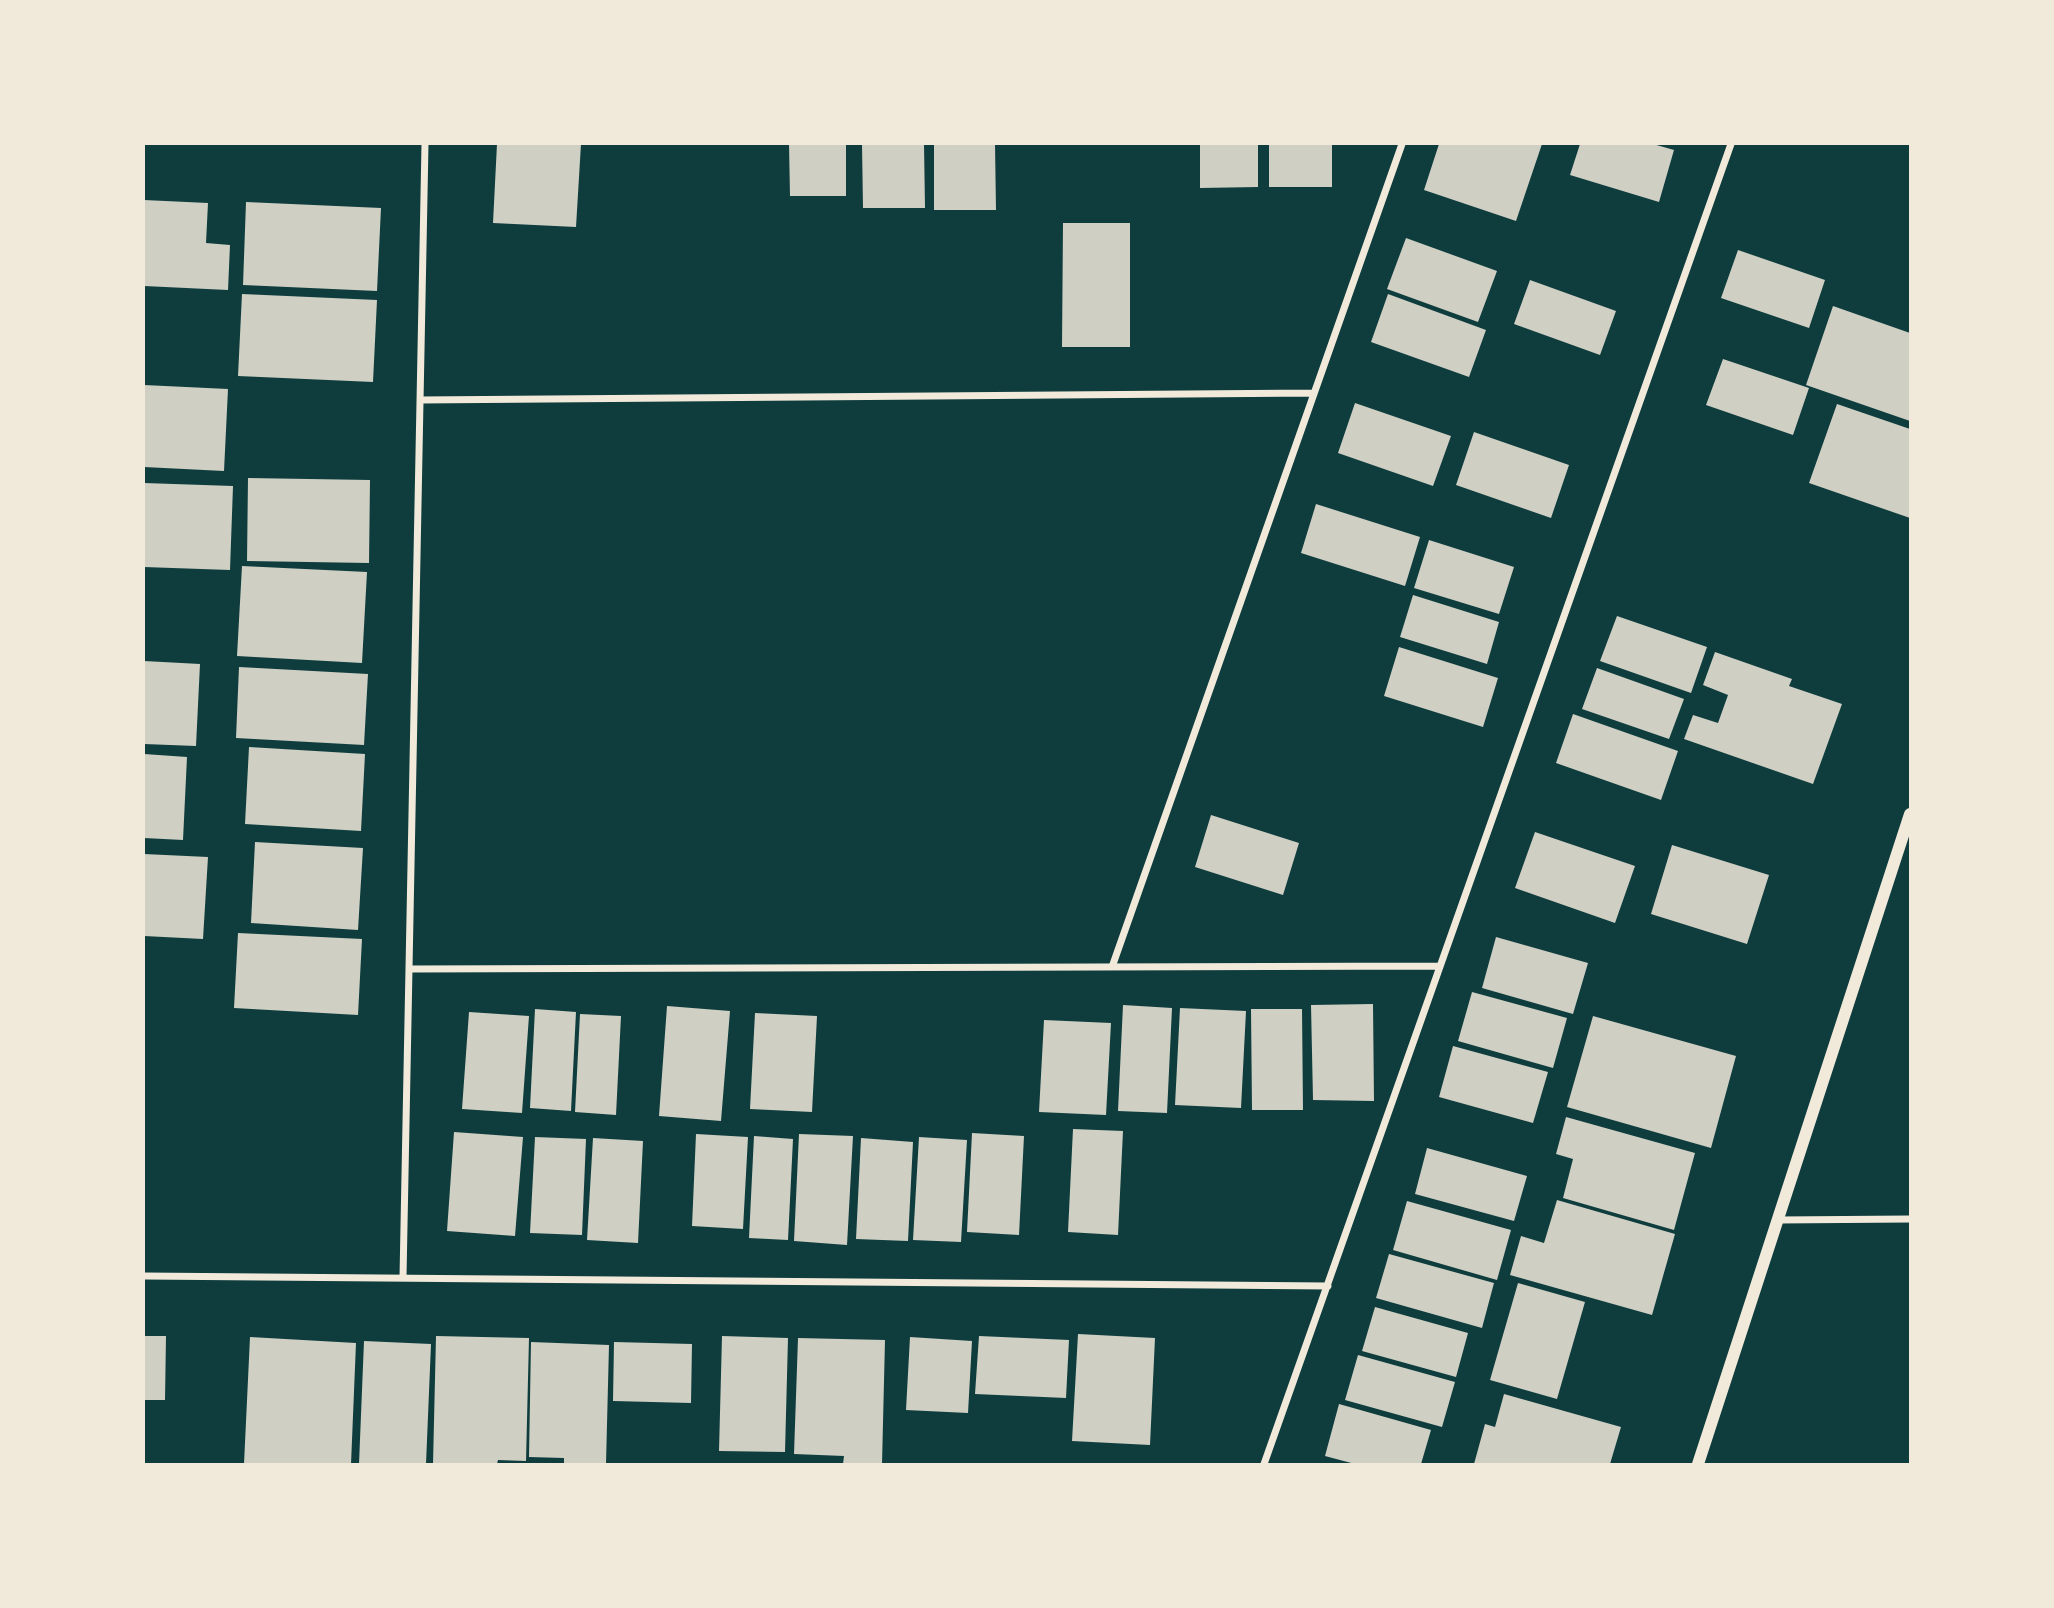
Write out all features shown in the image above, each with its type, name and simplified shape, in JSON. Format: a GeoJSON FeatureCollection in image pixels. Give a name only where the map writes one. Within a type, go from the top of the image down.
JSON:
{"type":"FeatureCollection","features":[{"type":"Feature","properties":{"kind":"street"},"geometry":{"type":"LineString","coordinates":[[402,1277],[425,144]]}},
{"type":"Feature","properties":{"kind":"street"},"geometry":{"type":"LineString","coordinates":[[1112,967],[1402,144]]}},
{"type":"Feature","properties":{"kind":"street"},"geometry":{"type":"LineString","coordinates":[[1264,1465],[1731,144]]}},
{"type":"Feature","properties":{"kind":"street"},"geometry":{"type":"LineString","coordinates":[[420,400],[1314,393]]}},
{"type":"Feature","properties":{"kind":"street"},"geometry":{"type":"LineString","coordinates":[[1698,1465],[1910,814]]}},
{"type":"Feature","properties":{"kind":"street"},"geometry":{"type":"LineString","coordinates":[[409,969],[1440,966]]}},
{"type":"Feature","properties":{"kind":"street"},"geometry":{"type":"LineString","coordinates":[[1778,1220],[1910,1219]]}},
{"type":"Feature","properties":{"kind":"street"},"geometry":{"type":"LineString","coordinates":[[144,1276],[1328,1286]]}},
{"type":"Feature","properties":{"kind":"building"},"geometry":{"type":"Polygon","coordinates":[[[497,144],[581,144],[576,227],[493,223],[497,144]]]}},
{"type":"Feature","properties":{"kind":"building"},"geometry":{"type":"Polygon","coordinates":[[[789,144],[846,144],[846,196],[790,196],[789,144]]]}},
{"type":"Feature","properties":{"kind":"building"},"geometry":{"type":"Polygon","coordinates":[[[862,144],[924,144],[925,208],[863,208],[862,144]]]}},
{"type":"Feature","properties":{"kind":"building"},"geometry":{"type":"Polygon","coordinates":[[[934,144],[995,144],[996,210],[934,210],[934,144]]]}},
{"type":"Feature","properties":{"kind":"building"},"geometry":{"type":"Polygon","coordinates":[[[1200,144],[1258,144],[1258,187],[1200,188],[1200,144]]]}},
{"type":"Feature","properties":{"kind":"building"},"geometry":{"type":"Polygon","coordinates":[[[1269,144],[1332,144],[1332,187],[1269,187],[1269,144]]]}},
{"type":"Feature","properties":{"kind":"building"},"geometry":{"type":"Polygon","coordinates":[[[1439,144],[1542,144],[1516,221],[1424,190],[1439,144]]]}},
{"type":"Feature","properties":{"kind":"building"},"geometry":{"type":"Polygon","coordinates":[[[1580,144],[1653,144],[1674,150],[1659,202],[1570,175],[1580,144]]]}},
{"type":"Feature","properties":{"kind":"building"},"geometry":{"type":"Polygon","coordinates":[[[144,200],[208,203],[206,243],[230,245],[228,290],[144,286],[144,200]]]}},
{"type":"Feature","properties":{"kind":"building"},"geometry":{"type":"Polygon","coordinates":[[[246,202],[381,208],[377,291],[243,285],[246,202]]]}},
{"type":"Feature","properties":{"kind":"building"},"geometry":{"type":"Polygon","coordinates":[[[1063,223],[1130,223],[1130,347],[1062,347],[1063,223]]]}},
{"type":"Feature","properties":{"kind":"building"},"geometry":{"type":"Polygon","coordinates":[[[1406,238],[1497,271],[1478,322],[1387,289],[1406,238]]]}},
{"type":"Feature","properties":{"kind":"building"},"geometry":{"type":"Polygon","coordinates":[[[1738,250],[1825,280],[1809,328],[1721,298],[1738,250]]]}},
{"type":"Feature","properties":{"kind":"building"},"geometry":{"type":"Polygon","coordinates":[[[1530,280],[1616,311],[1600,355],[1514,324],[1530,280]]]}},
{"type":"Feature","properties":{"kind":"building"},"geometry":{"type":"Polygon","coordinates":[[[242,294],[377,300],[373,382],[238,376],[242,294]]]}},
{"type":"Feature","properties":{"kind":"building"},"geometry":{"type":"Polygon","coordinates":[[[1388,294],[1486,330],[1469,377],[1371,342],[1388,294]]]}},
{"type":"Feature","properties":{"kind":"building"},"geometry":{"type":"Polygon","coordinates":[[[1833,306],[1910,333],[1910,421],[1806,385],[1833,306]]]}},
{"type":"Feature","properties":{"kind":"building"},"geometry":{"type":"Polygon","coordinates":[[[1723,359],[1809,388],[1793,435],[1706,405],[1723,359]]]}},
{"type":"Feature","properties":{"kind":"building"},"geometry":{"type":"Polygon","coordinates":[[[144,385],[228,389],[224,471],[144,467],[144,385]]]}},
{"type":"Feature","properties":{"kind":"building"},"geometry":{"type":"Polygon","coordinates":[[[1355,403],[1451,436],[1433,486],[1338,453],[1355,403]]]}},
{"type":"Feature","properties":{"kind":"building"},"geometry":{"type":"Polygon","coordinates":[[[1837,404],[1910,429],[1910,518],[1809,483],[1837,404]]]}},
{"type":"Feature","properties":{"kind":"building"},"geometry":{"type":"Polygon","coordinates":[[[1474,432],[1569,465],[1551,518],[1456,485],[1474,432]]]}},
{"type":"Feature","properties":{"kind":"building"},"geometry":{"type":"Polygon","coordinates":[[[248,478],[370,480],[369,563],[247,561],[248,478]]]}},
{"type":"Feature","properties":{"kind":"building"},"geometry":{"type":"Polygon","coordinates":[[[144,483],[233,486],[230,570],[144,567],[144,483]]]}},
{"type":"Feature","properties":{"kind":"building"},"geometry":{"type":"Polygon","coordinates":[[[1316,504],[1420,537],[1405,586],[1301,553],[1316,504]]]}},
{"type":"Feature","properties":{"kind":"building"},"geometry":{"type":"Polygon","coordinates":[[[1429,540],[1514,567],[1499,614],[1414,588],[1429,540]]]}},
{"type":"Feature","properties":{"kind":"building"},"geometry":{"type":"Polygon","coordinates":[[[242,566],[367,572],[362,663],[237,656],[242,566]]]}},
{"type":"Feature","properties":{"kind":"building"},"geometry":{"type":"Polygon","coordinates":[[[1413,595],[1499,622],[1487,664],[1400,637],[1413,595]]]}},
{"type":"Feature","properties":{"kind":"building"},"geometry":{"type":"Polygon","coordinates":[[[1617,616],[1707,647],[1691,693],[1600,661],[1617,616]]]}},
{"type":"Feature","properties":{"kind":"building"},"geometry":{"type":"Polygon","coordinates":[[[1399,647],[1498,678],[1483,727],[1384,696],[1399,647]]]}},
{"type":"Feature","properties":{"kind":"building"},"geometry":{"type":"Polygon","coordinates":[[[1715,652],[1792,679],[1789,686],[1842,704],[1813,784],[1684,739],[1693,715],[1718,723],[1728,695],[1703,685],[1715,652]]]}},
{"type":"Feature","properties":{"kind":"building"},"geometry":{"type":"Polygon","coordinates":[[[144,661],[200,664],[196,746],[144,744],[144,661]]]}},
{"type":"Feature","properties":{"kind":"building"},"geometry":{"type":"Polygon","coordinates":[[[239,667],[368,674],[364,745],[236,738],[239,667]]]}},
{"type":"Feature","properties":{"kind":"building"},"geometry":{"type":"Polygon","coordinates":[[[1597,668],[1684,699],[1669,739],[1582,709],[1597,668]]]}},
{"type":"Feature","properties":{"kind":"building"},"geometry":{"type":"Polygon","coordinates":[[[1573,714],[1678,751],[1661,800],[1556,763],[1573,714]]]}},
{"type":"Feature","properties":{"kind":"building"},"geometry":{"type":"Polygon","coordinates":[[[249,747],[365,754],[361,831],[245,824],[249,747]]]}},
{"type":"Feature","properties":{"kind":"building"},"geometry":{"type":"Polygon","coordinates":[[[144,754],[187,757],[183,840],[144,838],[144,754]]]}},
{"type":"Feature","properties":{"kind":"building"},"geometry":{"type":"Polygon","coordinates":[[[1211,815],[1299,843],[1283,895],[1195,867],[1211,815]]]}},
{"type":"Feature","properties":{"kind":"building"},"geometry":{"type":"Polygon","coordinates":[[[1535,832],[1635,866],[1615,923],[1515,888],[1535,832]]]}},
{"type":"Feature","properties":{"kind":"building"},"geometry":{"type":"Polygon","coordinates":[[[255,842],[363,848],[358,930],[251,923],[255,842]]]}},
{"type":"Feature","properties":{"kind":"building"},"geometry":{"type":"Polygon","coordinates":[[[1672,845],[1769,875],[1747,944],[1651,914],[1672,845]]]}},
{"type":"Feature","properties":{"kind":"building"},"geometry":{"type":"Polygon","coordinates":[[[144,854],[208,857],[203,939],[144,936],[144,854]]]}},
{"type":"Feature","properties":{"kind":"building"},"geometry":{"type":"Polygon","coordinates":[[[238,933],[362,939],[358,1015],[234,1008],[238,933]]]}},
{"type":"Feature","properties":{"kind":"building"},"geometry":{"type":"Polygon","coordinates":[[[1496,937],[1588,963],[1573,1014],[1482,988],[1496,937]]]}},
{"type":"Feature","properties":{"kind":"building"},"geometry":{"type":"Polygon","coordinates":[[[1472,992],[1567,1018],[1553,1068],[1458,1041],[1472,992]]]}},
{"type":"Feature","properties":{"kind":"building"},"geometry":{"type":"Polygon","coordinates":[[[1373,1004],[1374,1101],[1313,1100],[1311,1005],[1373,1004]]]}},
{"type":"Feature","properties":{"kind":"building"},"geometry":{"type":"Polygon","coordinates":[[[1123,1005],[1172,1008],[1167,1113],[1118,1111],[1123,1005]]]}},
{"type":"Feature","properties":{"kind":"building"},"geometry":{"type":"Polygon","coordinates":[[[667,1006],[730,1011],[721,1121],[659,1116],[667,1006]]]}},
{"type":"Feature","properties":{"kind":"building"},"geometry":{"type":"Polygon","coordinates":[[[1180,1008],[1246,1011],[1241,1108],[1175,1105],[1180,1008]]]}},
{"type":"Feature","properties":{"kind":"building"},"geometry":{"type":"Polygon","coordinates":[[[535,1009],[576,1012],[571,1111],[530,1108],[535,1009]]]}},
{"type":"Feature","properties":{"kind":"building"},"geometry":{"type":"Polygon","coordinates":[[[1251,1009],[1302,1009],[1303,1110],[1252,1110],[1251,1009]]]}},
{"type":"Feature","properties":{"kind":"building"},"geometry":{"type":"Polygon","coordinates":[[[469,1012],[529,1016],[522,1113],[462,1109],[469,1012]]]}},
{"type":"Feature","properties":{"kind":"building"},"geometry":{"type":"Polygon","coordinates":[[[755,1013],[817,1016],[812,1112],[750,1109],[755,1013]]]}},
{"type":"Feature","properties":{"kind":"building"},"geometry":{"type":"Polygon","coordinates":[[[580,1014],[621,1016],[616,1115],[575,1112],[580,1014]]]}},
{"type":"Feature","properties":{"kind":"building"},"geometry":{"type":"Polygon","coordinates":[[[1593,1016],[1736,1056],[1711,1148],[1567,1107],[1593,1016]]]}},
{"type":"Feature","properties":{"kind":"building"},"geometry":{"type":"Polygon","coordinates":[[[1044,1020],[1111,1023],[1106,1115],[1039,1112],[1044,1020]]]}},
{"type":"Feature","properties":{"kind":"building"},"geometry":{"type":"Polygon","coordinates":[[[1453,1046],[1548,1072],[1533,1123],[1439,1097],[1453,1046]]]}},
{"type":"Feature","properties":{"kind":"building"},"geometry":{"type":"Polygon","coordinates":[[[1566,1117],[1695,1153],[1674,1230],[1563,1198],[1573,1159],[1556,1154],[1566,1117]]]}},
{"type":"Feature","properties":{"kind":"building"},"geometry":{"type":"Polygon","coordinates":[[[1073,1129],[1123,1131],[1118,1235],[1068,1232],[1073,1129]]]}},
{"type":"Feature","properties":{"kind":"building"},"geometry":{"type":"Polygon","coordinates":[[[454,1132],[523,1137],[515,1236],[447,1231],[454,1132]]]}},
{"type":"Feature","properties":{"kind":"building"},"geometry":{"type":"Polygon","coordinates":[[[972,1133],[1024,1136],[1019,1235],[967,1232],[972,1133]]]}},
{"type":"Feature","properties":{"kind":"building"},"geometry":{"type":"Polygon","coordinates":[[[696,1134],[748,1137],[743,1229],[692,1226],[696,1134]]]}},
{"type":"Feature","properties":{"kind":"building"},"geometry":{"type":"Polygon","coordinates":[[[799,1134],[853,1136],[847,1245],[794,1241],[799,1134]]]}},
{"type":"Feature","properties":{"kind":"building"},"geometry":{"type":"Polygon","coordinates":[[[754,1136],[793,1139],[788,1240],[749,1238],[754,1136]]]}},
{"type":"Feature","properties":{"kind":"building"},"geometry":{"type":"Polygon","coordinates":[[[535,1137],[586,1139],[582,1235],[530,1233],[535,1137]]]}},
{"type":"Feature","properties":{"kind":"building"},"geometry":{"type":"Polygon","coordinates":[[[919,1137],[967,1140],[961,1242],[913,1240],[919,1137]]]}},
{"type":"Feature","properties":{"kind":"building"},"geometry":{"type":"Polygon","coordinates":[[[593,1138],[643,1141],[638,1243],[587,1240],[593,1138]]]}},
{"type":"Feature","properties":{"kind":"building"},"geometry":{"type":"Polygon","coordinates":[[[861,1138],[913,1142],[908,1241],[856,1239],[861,1138]]]}},
{"type":"Feature","properties":{"kind":"building"},"geometry":{"type":"Polygon","coordinates":[[[1427,1148],[1527,1176],[1514,1221],[1415,1194],[1427,1148]]]}},
{"type":"Feature","properties":{"kind":"building"},"geometry":{"type":"Polygon","coordinates":[[[1557,1200],[1675,1234],[1652,1315],[1510,1275],[1521,1236],[1544,1243],[1557,1200]]]}},
{"type":"Feature","properties":{"kind":"building"},"geometry":{"type":"Polygon","coordinates":[[[1407,1201],[1511,1230],[1497,1280],[1393,1250],[1407,1201]]]}},
{"type":"Feature","properties":{"kind":"building"},"geometry":{"type":"Polygon","coordinates":[[[1389,1254],[1494,1283],[1482,1328],[1376,1298],[1389,1254]]]}},
{"type":"Feature","properties":{"kind":"building"},"geometry":{"type":"Polygon","coordinates":[[[1518,1283],[1585,1302],[1557,1399],[1490,1380],[1518,1283]]]}},
{"type":"Feature","properties":{"kind":"building"},"geometry":{"type":"Polygon","coordinates":[[[1375,1307],[1468,1333],[1456,1377],[1362,1351],[1375,1307]]]}},
{"type":"Feature","properties":{"kind":"building"},"geometry":{"type":"Polygon","coordinates":[[[1078,1334],[1155,1338],[1150,1445],[1072,1441],[1078,1334]]]}},
{"type":"Feature","properties":{"kind":"building"},"geometry":{"type":"Polygon","coordinates":[[[144,1336],[166,1336],[165,1400],[144,1400],[144,1336]]]}},
{"type":"Feature","properties":{"kind":"building"},"geometry":{"type":"Polygon","coordinates":[[[436,1336],[529,1338],[526,1461],[433,1464],[436,1336]]]}},
{"type":"Feature","properties":{"kind":"building"},"geometry":{"type":"Polygon","coordinates":[[[722,1336],[788,1338],[785,1452],[719,1451],[722,1336]]]}},
{"type":"Feature","properties":{"kind":"building"},"geometry":{"type":"Polygon","coordinates":[[[979,1336],[1069,1340],[1066,1398],[975,1394],[979,1336]]]}},
{"type":"Feature","properties":{"kind":"building"},"geometry":{"type":"Polygon","coordinates":[[[250,1337],[356,1343],[351,1464],[244,1464],[250,1337]]]}},
{"type":"Feature","properties":{"kind":"building"},"geometry":{"type":"Polygon","coordinates":[[[910,1337],[972,1341],[968,1413],[906,1410],[910,1337]]]}},
{"type":"Feature","properties":{"kind":"building"},"geometry":{"type":"Polygon","coordinates":[[[798,1338],[885,1340],[882,1464],[843,1464],[844,1456],[794,1454],[798,1338]]]}},
{"type":"Feature","properties":{"kind":"building"},"geometry":{"type":"Polygon","coordinates":[[[364,1341],[431,1344],[426,1464],[359,1464],[364,1341]]]}},
{"type":"Feature","properties":{"kind":"building"},"geometry":{"type":"Polygon","coordinates":[[[531,1342],[609,1345],[606,1464],[564,1464],[564,1458],[529,1457],[531,1342]]]}},
{"type":"Feature","properties":{"kind":"building"},"geometry":{"type":"Polygon","coordinates":[[[614,1342],[692,1344],[691,1403],[613,1401],[614,1342]]]}},
{"type":"Feature","properties":{"kind":"building"},"geometry":{"type":"Polygon","coordinates":[[[1358,1355],[1455,1382],[1442,1427],[1345,1400],[1358,1355]]]}},
{"type":"Feature","properties":{"kind":"building"},"geometry":{"type":"Polygon","coordinates":[[[1504,1394],[1621,1427],[1610,1464],[1474,1464],[1485,1424],[1495,1427],[1504,1394]]]}},
{"type":"Feature","properties":{"kind":"building"},"geometry":{"type":"Polygon","coordinates":[[[1339,1404],[1431,1430],[1421,1464],[1355,1464],[1325,1456],[1339,1404]]]}}]}
